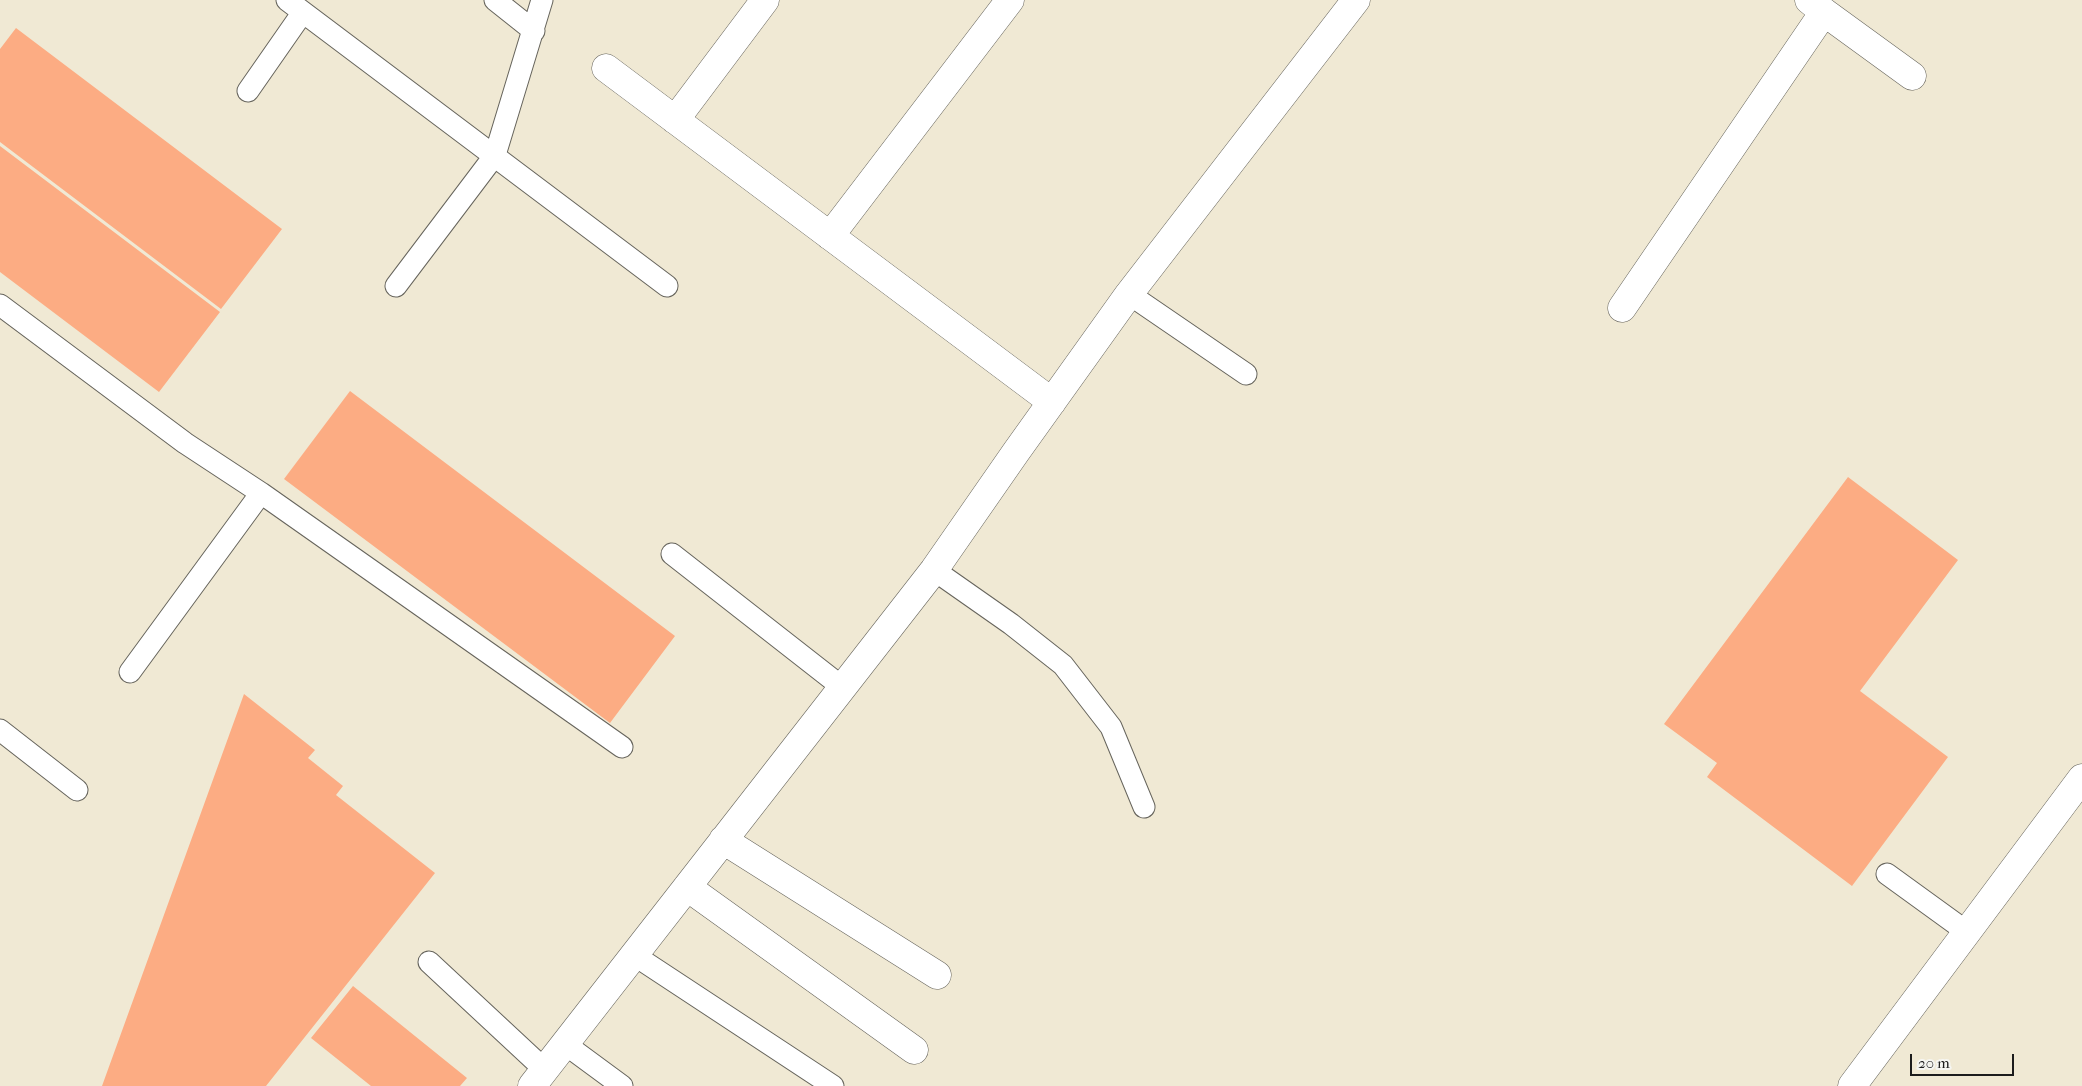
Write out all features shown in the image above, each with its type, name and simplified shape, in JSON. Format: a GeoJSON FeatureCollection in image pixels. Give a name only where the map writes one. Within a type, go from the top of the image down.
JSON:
{"type":"FeatureCollection","features":[{"type":"Feature","properties":{"kind":"street"},"geometry":{"type":"LineString","coordinates":[[675,120],[765,0]]}},
{"type":"Feature","properties":{"kind":"street"},"geometry":{"type":"LineString","coordinates":[[830,236],[1010,0]]}},
{"type":"Feature","properties":{"kind":"street"},"geometry":{"type":"LineString","coordinates":[[538,1078],[934,570],[1129,294],[1356,0]]}},
{"type":"Feature","properties":{"kind":"street"},"geometry":{"type":"LineString","coordinates":[[1622,308],[1816,6],[1912,76]]}},
{"type":"Feature","properties":{"kind":"street"},"geometry":{"type":"LineString","coordinates":[[606,68],[1052,402]]}},
{"type":"Feature","properties":{"kind":"street"},"geometry":{"type":"LineString","coordinates":[[1852,1086],[2082,778]]}},
{"type":"Feature","properties":{"kind":"street"},"geometry":{"type":"LineString","coordinates":[[723,840],[937,975]]}},
{"type":"Feature","properties":{"kind":"street"},"geometry":{"type":"LineString","coordinates":[[686,887],[914,1050]]}},
{"type":"Feature","properties":{"kind":"lane"},"geometry":{"type":"LineString","coordinates":[[495,0],[534,31]]}},
{"type":"Feature","properties":{"kind":"lane"},"geometry":{"type":"LineString","coordinates":[[396,286],[495,155],[542,0]]}},
{"type":"Feature","properties":{"kind":"lane"},"geometry":{"type":"LineString","coordinates":[[248,91],[295,6],[667,286]]}},
{"type":"Feature","properties":{"kind":"lane"},"geometry":{"type":"LineString","coordinates":[[1129,294],[1246,374]]}},
{"type":"Feature","properties":{"kind":"lane"},"geometry":{"type":"LineString","coordinates":[[0,306],[186,443],[261,493],[622,747]]}},
{"type":"Feature","properties":{"kind":"lane"},"geometry":{"type":"LineString","coordinates":[[130,672],[261,493]]}},
{"type":"Feature","properties":{"kind":"lane"},"geometry":{"type":"LineString","coordinates":[[672,554],[842,687]]}},
{"type":"Feature","properties":{"kind":"lane"},"geometry":{"type":"LineString","coordinates":[[934,570],[1011,624],[1063,665],[1111,727],[1144,807]]}},
{"type":"Feature","properties":{"kind":"lane"},"geometry":{"type":"LineString","coordinates":[[0,730],[77,790]]}},
{"type":"Feature","properties":{"kind":"lane"},"geometry":{"type":"LineString","coordinates":[[1887,874],[1966,932]]}},
{"type":"Feature","properties":{"kind":"lane"},"geometry":{"type":"LineString","coordinates":[[634,955],[833,1086]]}},
{"type":"Feature","properties":{"kind":"lane"},"geometry":{"type":"LineString","coordinates":[[429,962],[538,1078]]}},
{"type":"Feature","properties":{"kind":"lane"},"geometry":{"type":"LineString","coordinates":[[565,1044],[622,1086]]}},
{"type":"Feature","properties":{"kind":"building"},"geometry":{"type":"Polygon","coordinates":[[[16,28],[282,229],[221,309],[0,142],[0,49],[16,28]]]}},
{"type":"Feature","properties":{"kind":"building"},"geometry":{"type":"Polygon","coordinates":[[[0,146],[220,312],[159,392],[0,272],[0,146]]]}},
{"type":"Feature","properties":{"kind":"building"},"geometry":{"type":"Polygon","coordinates":[[[350,391],[675,636],[610,723],[284,479],[350,391]]]}},
{"type":"Feature","properties":{"kind":"building"},"geometry":{"type":"Polygon","coordinates":[[[1848,477],[1958,560],[1860,691],[1948,757],[1852,886],[1707,777],[1717,763],[1664,724],[1848,477]]]}},
{"type":"Feature","properties":{"kind":"building"},"geometry":{"type":"Polygon","coordinates":[[[244,694],[315,750],[308,758],[343,786],[336,795],[435,873],[266,1086],[102,1086],[244,694]]]}},
{"type":"Feature","properties":{"kind":"building"},"geometry":{"type":"Polygon","coordinates":[[[353,986],[467,1078],[460,1086],[371,1086],[311,1038],[353,986]]]}}]}
